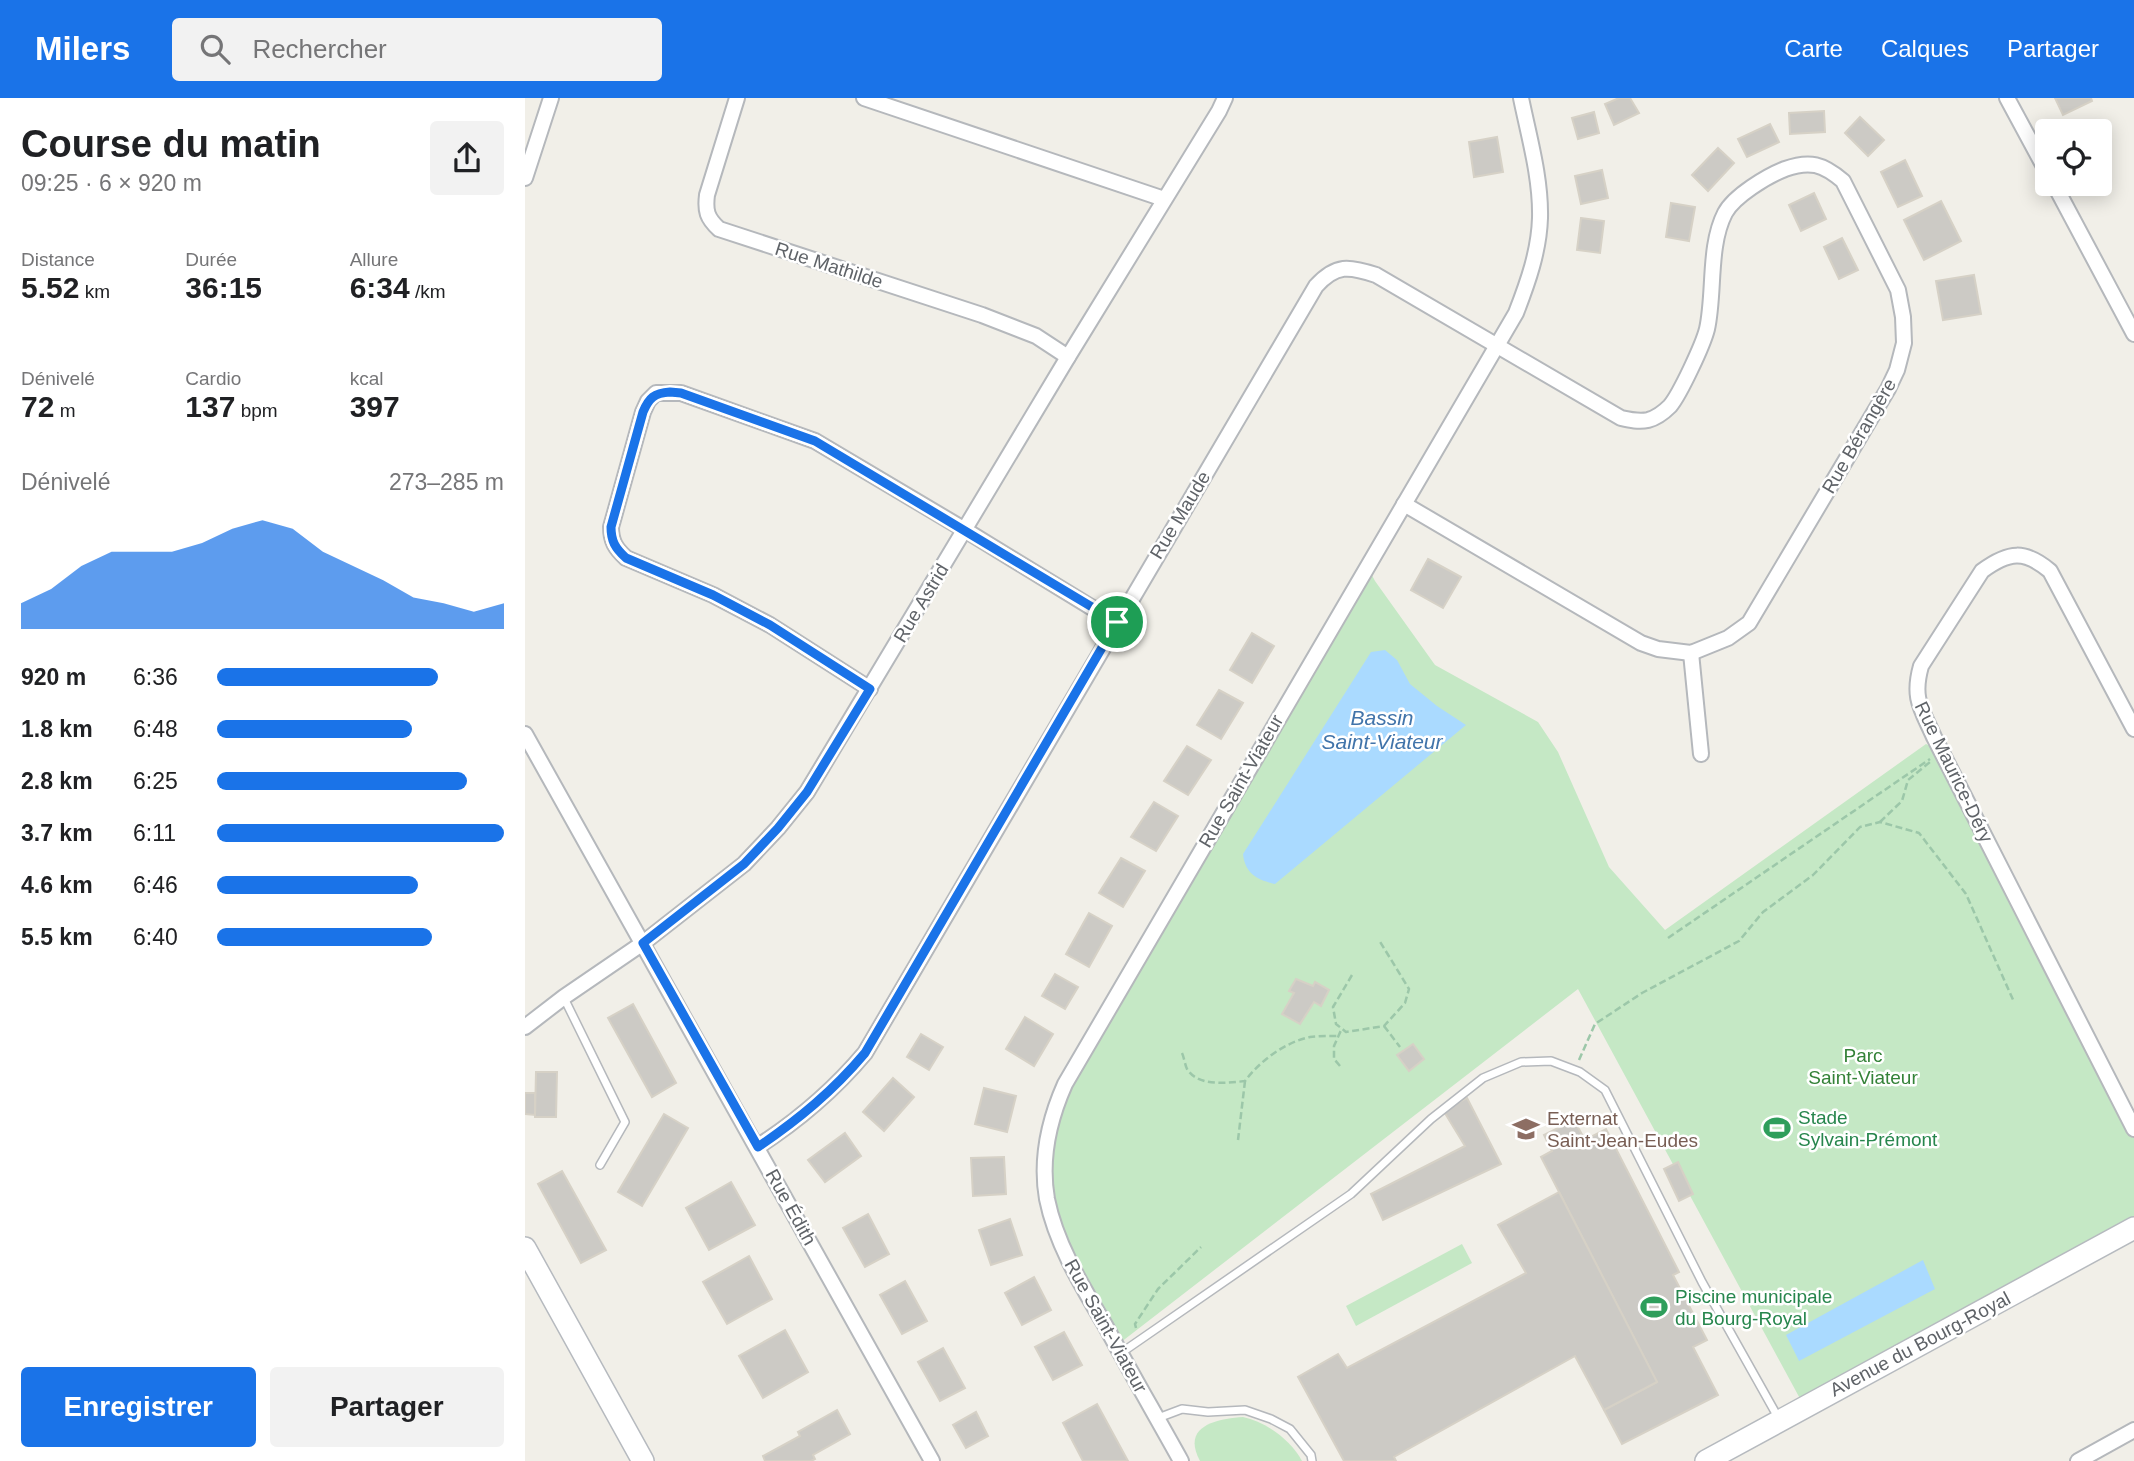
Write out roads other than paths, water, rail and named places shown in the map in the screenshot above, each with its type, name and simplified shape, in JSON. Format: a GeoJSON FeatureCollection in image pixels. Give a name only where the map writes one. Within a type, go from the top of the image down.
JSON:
{"type":"FeatureCollection","features":[{"type":"Feature","properties":{"kind":"main road","name":"Avenue du Bourg-Royal"},"geometry":{"type":"LineString","coordinates":[[1706,1461],[2134,1228]]}},
{"type":"Feature","properties":{"kind":"main road"},"geometry":{"type":"LineString","coordinates":[[525,1248],[643,1461]]}},
{"type":"Feature","properties":{"kind":"street"},"geometry":{"type":"LineString","coordinates":[[525,178],[551,98]]}},
{"type":"Feature","properties":{"kind":"street","name":"Rue Mathilde"},"geometry":{"type":"LineString","coordinates":[[737,98],[707,195],[705,210],[711,222],[719,229],[982,315],[1036,336],[1068,356]]}},
{"type":"Feature","properties":{"kind":"street"},"geometry":{"type":"LineString","coordinates":[[864,98],[1164,198]]}},
{"type":"Feature","properties":{"kind":"street","name":"Rue Astrid"},"geometry":{"type":"LineString","coordinates":[[525,1027],[643,943],[744,864],[807,792],[1225,98]]}},
{"type":"Feature","properties":{"kind":"street","name":"Rue Saint-Viateur"},"geometry":{"type":"LineString","coordinates":[[1181,1461],[1077,1276],[1058,1235],[1047,1199],[1045,1155],[1051,1120],[1065,1084],[1516,313],[1536,251],[1540,217],[1537,176],[1521,98]]}},
{"type":"Feature","properties":{"kind":"street"},"geometry":{"type":"LineString","coordinates":[[2007,98],[2035,150]]}},
{"type":"Feature","properties":{"kind":"street","name":"Rue Bérangère"},"geometry":{"type":"LineString","coordinates":[[1404,504],[1641,643],[1658,649],[1691,653],[1728,638],[1749,624],[1897,370],[1904,343],[1903,317],[1898,290],[1843,181],[1829,169],[1815,164],[1798,164],[1780,171],[1738,197],[1726,211],[1719,229],[1706,330],[1684,382],[1671,405],[1660,414],[1648,420],[1621,418],[1497,346]]}},
{"type":"Feature","properties":{"kind":"street"},"geometry":{"type":"LineString","coordinates":[[2060,196],[2134,334]]}},
{"type":"Feature","properties":{"kind":"street","name":"Rue Maude"},"geometry":{"type":"LineString","coordinates":[[758,1147],[824,1098],[865,1053],[1316,286],[1327,275],[1340,269],[1357,269],[1376,275],[1497,346]]}},
{"type":"Feature","properties":{"kind":"street"},"geometry":{"type":"LineString","coordinates":[[870,689],[770,625],[713,595],[626,558],[617,550],[611,539],[611,527],[647,401],[656,393],[681,393],[815,441],[1117,622]]}},
{"type":"Feature","properties":{"kind":"street","name":"Rue Maurice-Déry"},"geometry":{"type":"LineString","coordinates":[[2134,730],[2050,571],[2027,556],[2011,555],[1997,560],[1982,571],[1921,666],[1917,679],[1916,694],[1941,752],[2134,1129]]}},
{"type":"Feature","properties":{"kind":"street"},"geometry":{"type":"LineString","coordinates":[[1691,653],[1701,754]]}},
{"type":"Feature","properties":{"kind":"street","name":"Rue Édith"},"geometry":{"type":"LineString","coordinates":[[525,734],[932,1461]]}},
{"type":"Feature","properties":{"kind":"street"},"geometry":{"type":"LineString","coordinates":[[2078,1461],[2134,1430]]}},
{"type":"Feature","properties":{"kind":"lane"},"geometry":{"type":"LineString","coordinates":[[564,997],[625,1122],[600,1165]]}},
{"type":"Feature","properties":{"kind":"lane"},"geometry":{"type":"LineString","coordinates":[[1121,1354],[1351,1194],[1431,1119],[1483,1078],[1521,1062],[1551,1061],[1574,1070],[1605,1090],[1702,1282],[1780,1421]]}},
{"type":"Feature","properties":{"kind":"lane"},"geometry":{"type":"LineString","coordinates":[[1157,1418],[1182,1409],[1208,1412],[1245,1410],[1290,1429],[1311,1455],[1312,1461]]}},
{"type":"Feature","properties":{"kind":"water","name":"Bassin Saint-Viateur"},"geometry":{"type":"Polygon","coordinates":[[[1385,650],[1397,660],[1410,684],[1466,725],[1275,884],[1258,878],[1246,867],[1243,854],[1371,652],[1385,650]]]}},
{"type":"Feature","properties":{"kind":"water"},"geometry":{"type":"Polygon","coordinates":[[[1923,1260],[1935,1289],[1799,1361],[1786,1335],[1923,1260]]]}},
{"type":"Feature","properties":{"kind":"place","name":"Stade Sylvain-Prémont"},"geometry":{"type":"Point","coordinates":[1777,1128]}},
{"type":"Feature","properties":{"kind":"place","name":"Externat Saint-Jean-Eudes"},"geometry":{"type":"Point","coordinates":[1526,1129]}},
{"type":"Feature","properties":{"kind":"place","name":"Piscine municipale du Bourg-Royal"},"geometry":{"type":"Point","coordinates":[1654,1307]}},
{"type":"Feature","properties":{"kind":"park label","name":"Parc Saint-Viateur"},"geometry":{"type":"Point","coordinates":[1863,1066]}}]}
